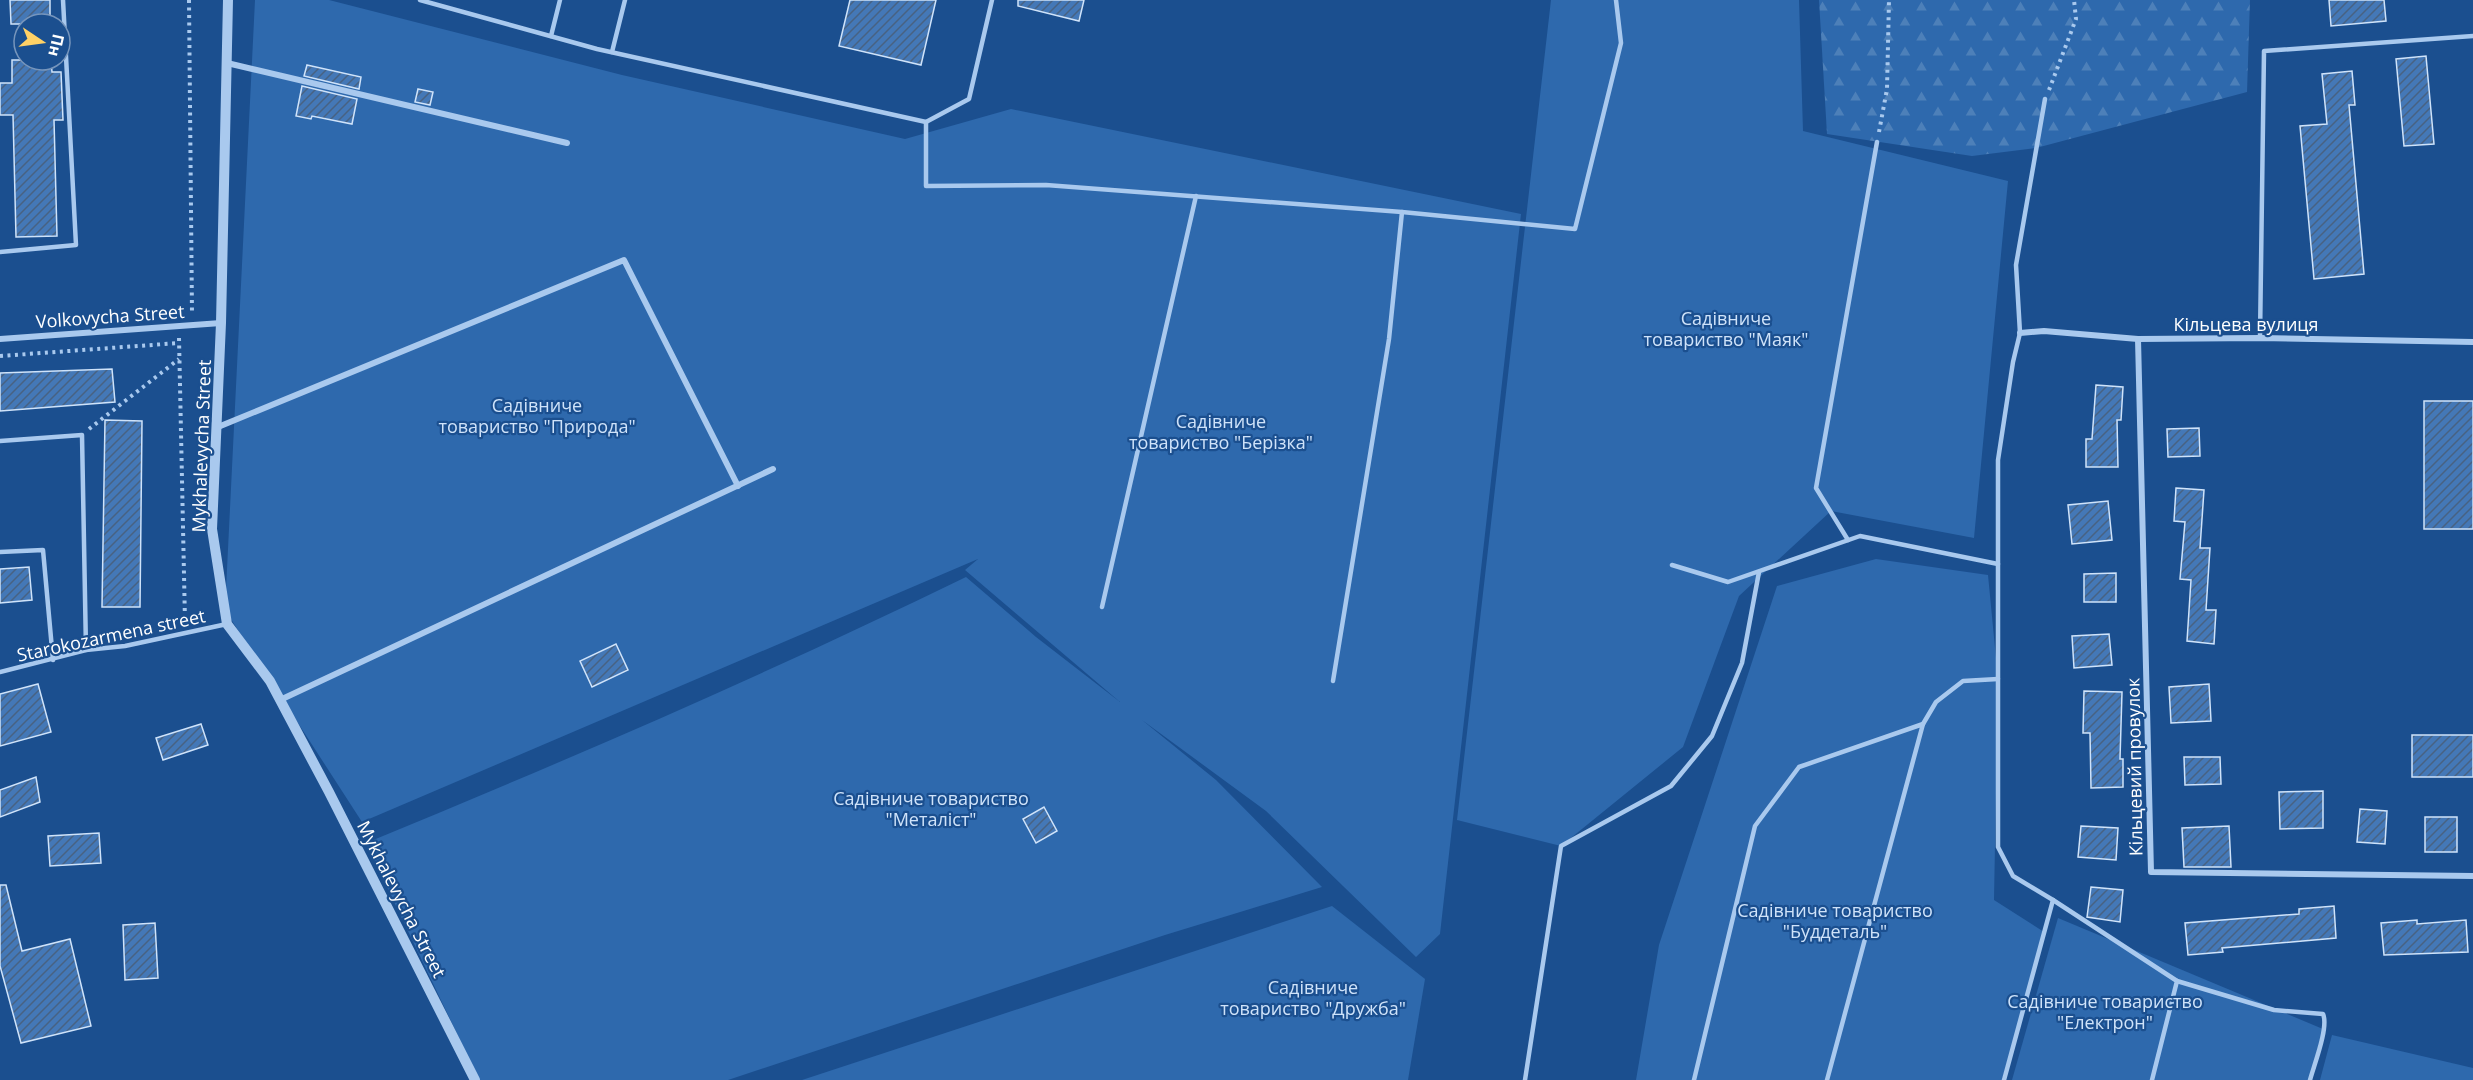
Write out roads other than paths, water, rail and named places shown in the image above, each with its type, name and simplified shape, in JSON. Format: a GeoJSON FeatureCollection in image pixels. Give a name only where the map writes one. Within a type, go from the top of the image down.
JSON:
{"type":"FeatureCollection","features":[{"type":"Feature","properties":{"kind":"street","name":"Mykhalevycha Street"},"geometry":{"type":"LineString","coordinates":[[228,0],[218,427],[212,529],[227,624],[270,681],[475,1080]]}},
{"type":"Feature","properties":{"kind":"street"},"geometry":{"type":"LineString","coordinates":[[227,63],[567,143]]}},
{"type":"Feature","properties":{"kind":"street"},"geometry":{"type":"LineString","coordinates":[[218,427],[624,260],[738,486]]}},
{"type":"Feature","properties":{"kind":"street","name":"Volkovycha Street"},"geometry":{"type":"LineString","coordinates":[[0,339],[221,323]]}},
{"type":"Feature","properties":{"kind":"street","name":"Кільцева вулиця"},"geometry":{"type":"LineString","coordinates":[[2020,333],[2044,331],[2138,339],[2260,338],[2473,342]]}},
{"type":"Feature","properties":{"kind":"street","name":"Кільцевий провулок"},"geometry":{"type":"LineString","coordinates":[[2138,339],[2151,872],[2473,876]]}},
{"type":"Feature","properties":{"kind":"street"},"geometry":{"type":"LineString","coordinates":[[280,700],[773,469]]}},
{"type":"Feature","properties":{"kind":"lane"},"geometry":{"type":"LineString","coordinates":[[0,252],[76,245],[63,0]]}},
{"type":"Feature","properties":{"kind":"lane"},"geometry":{"type":"LineString","coordinates":[[420,0],[612,52],[926,122],[969,99],[992,0]]}},
{"type":"Feature","properties":{"kind":"lane"},"geometry":{"type":"LineString","coordinates":[[551,36],[560,0]]}},
{"type":"Feature","properties":{"kind":"lane"},"geometry":{"type":"LineString","coordinates":[[612,52],[625,0]]}},
{"type":"Feature","properties":{"kind":"lane"},"geometry":{"type":"LineString","coordinates":[[926,122],[926,186],[1046,185],[1402,212],[1575,229],[1620,43],[1616,0]]}},
{"type":"Feature","properties":{"kind":"lane"},"geometry":{"type":"LineString","coordinates":[[2260,338],[2265,51],[2473,36]]}},
{"type":"Feature","properties":{"kind":"lane"},"geometry":{"type":"LineString","coordinates":[[2045,99],[2016,265],[2020,333],[2013,362],[1998,460],[1998,847],[2013,876],[2177,981],[2274,1010],[2323,1014],[2325,1018],[2321,1040],[2310,1080]]}},
{"type":"Feature","properties":{"kind":"lane"},"geometry":{"type":"LineString","coordinates":[[1848,540],[1816,488],[1877,142]]}},
{"type":"Feature","properties":{"kind":"lane"},"geometry":{"type":"LineString","coordinates":[[1102,607],[1196,196]]}},
{"type":"Feature","properties":{"kind":"lane"},"geometry":{"type":"LineString","coordinates":[[1333,681],[1389,339],[1402,212]]}},
{"type":"Feature","properties":{"kind":"lane"},"geometry":{"type":"LineString","coordinates":[[0,441],[82,435],[86,650]]}},
{"type":"Feature","properties":{"kind":"lane"},"geometry":{"type":"LineString","coordinates":[[1672,565],[1728,582],[1860,536],[1998,564]]}},
{"type":"Feature","properties":{"kind":"lane"},"geometry":{"type":"LineString","coordinates":[[0,552],[43,550],[53,660]]}},
{"type":"Feature","properties":{"kind":"lane"},"geometry":{"type":"LineString","coordinates":[[1525,1080],[1561,846],[1671,786],[1712,736],[1742,663],[1759,572]]}},
{"type":"Feature","properties":{"kind":"lane","name":"Starokozarmena street"},"geometry":{"type":"LineString","coordinates":[[0,672],[86,650],[125,646],[227,624]]}},
{"type":"Feature","properties":{"kind":"lane"},"geometry":{"type":"LineString","coordinates":[[1827,1080],[1923,724],[1936,702],[1962,681],[1998,680]]}},
{"type":"Feature","properties":{"kind":"lane"},"geometry":{"type":"LineString","coordinates":[[1694,1080],[1755,826],[1799,767],[1923,724]]}},
{"type":"Feature","properties":{"kind":"lane"},"geometry":{"type":"LineString","coordinates":[[2004,1080],[2053,900]]}},
{"type":"Feature","properties":{"kind":"lane"},"geometry":{"type":"LineString","coordinates":[[2152,1080],[2177,981]]}},
{"type":"Feature","properties":{"kind":"park label","name":"Садівниче товариство \"Маяк\""},"geometry":{"type":"Point","coordinates":[1726,328]}},
{"type":"Feature","properties":{"kind":"park label","name":"Садівниче товариство \"Природа\""},"geometry":{"type":"Point","coordinates":[537,415]}},
{"type":"Feature","properties":{"kind":"park label","name":"Садівниче товариство \"Берізка\""},"geometry":{"type":"Point","coordinates":[1221,431]}},
{"type":"Feature","properties":{"kind":"park label","name":"Садівниче товариство \"Металіст\""},"geometry":{"type":"Point","coordinates":[931,808]}},
{"type":"Feature","properties":{"kind":"park label","name":"Садівниче товариство \"Буддеталь\""},"geometry":{"type":"Point","coordinates":[1835,920]}},
{"type":"Feature","properties":{"kind":"park label","name":"Садівниче товариство \"Дружба\""},"geometry":{"type":"Point","coordinates":[1313,997]}},
{"type":"Feature","properties":{"kind":"park label","name":"Садівниче товариство \"Електрон\""},"geometry":{"type":"Point","coordinates":[2105,1011]}}]}
